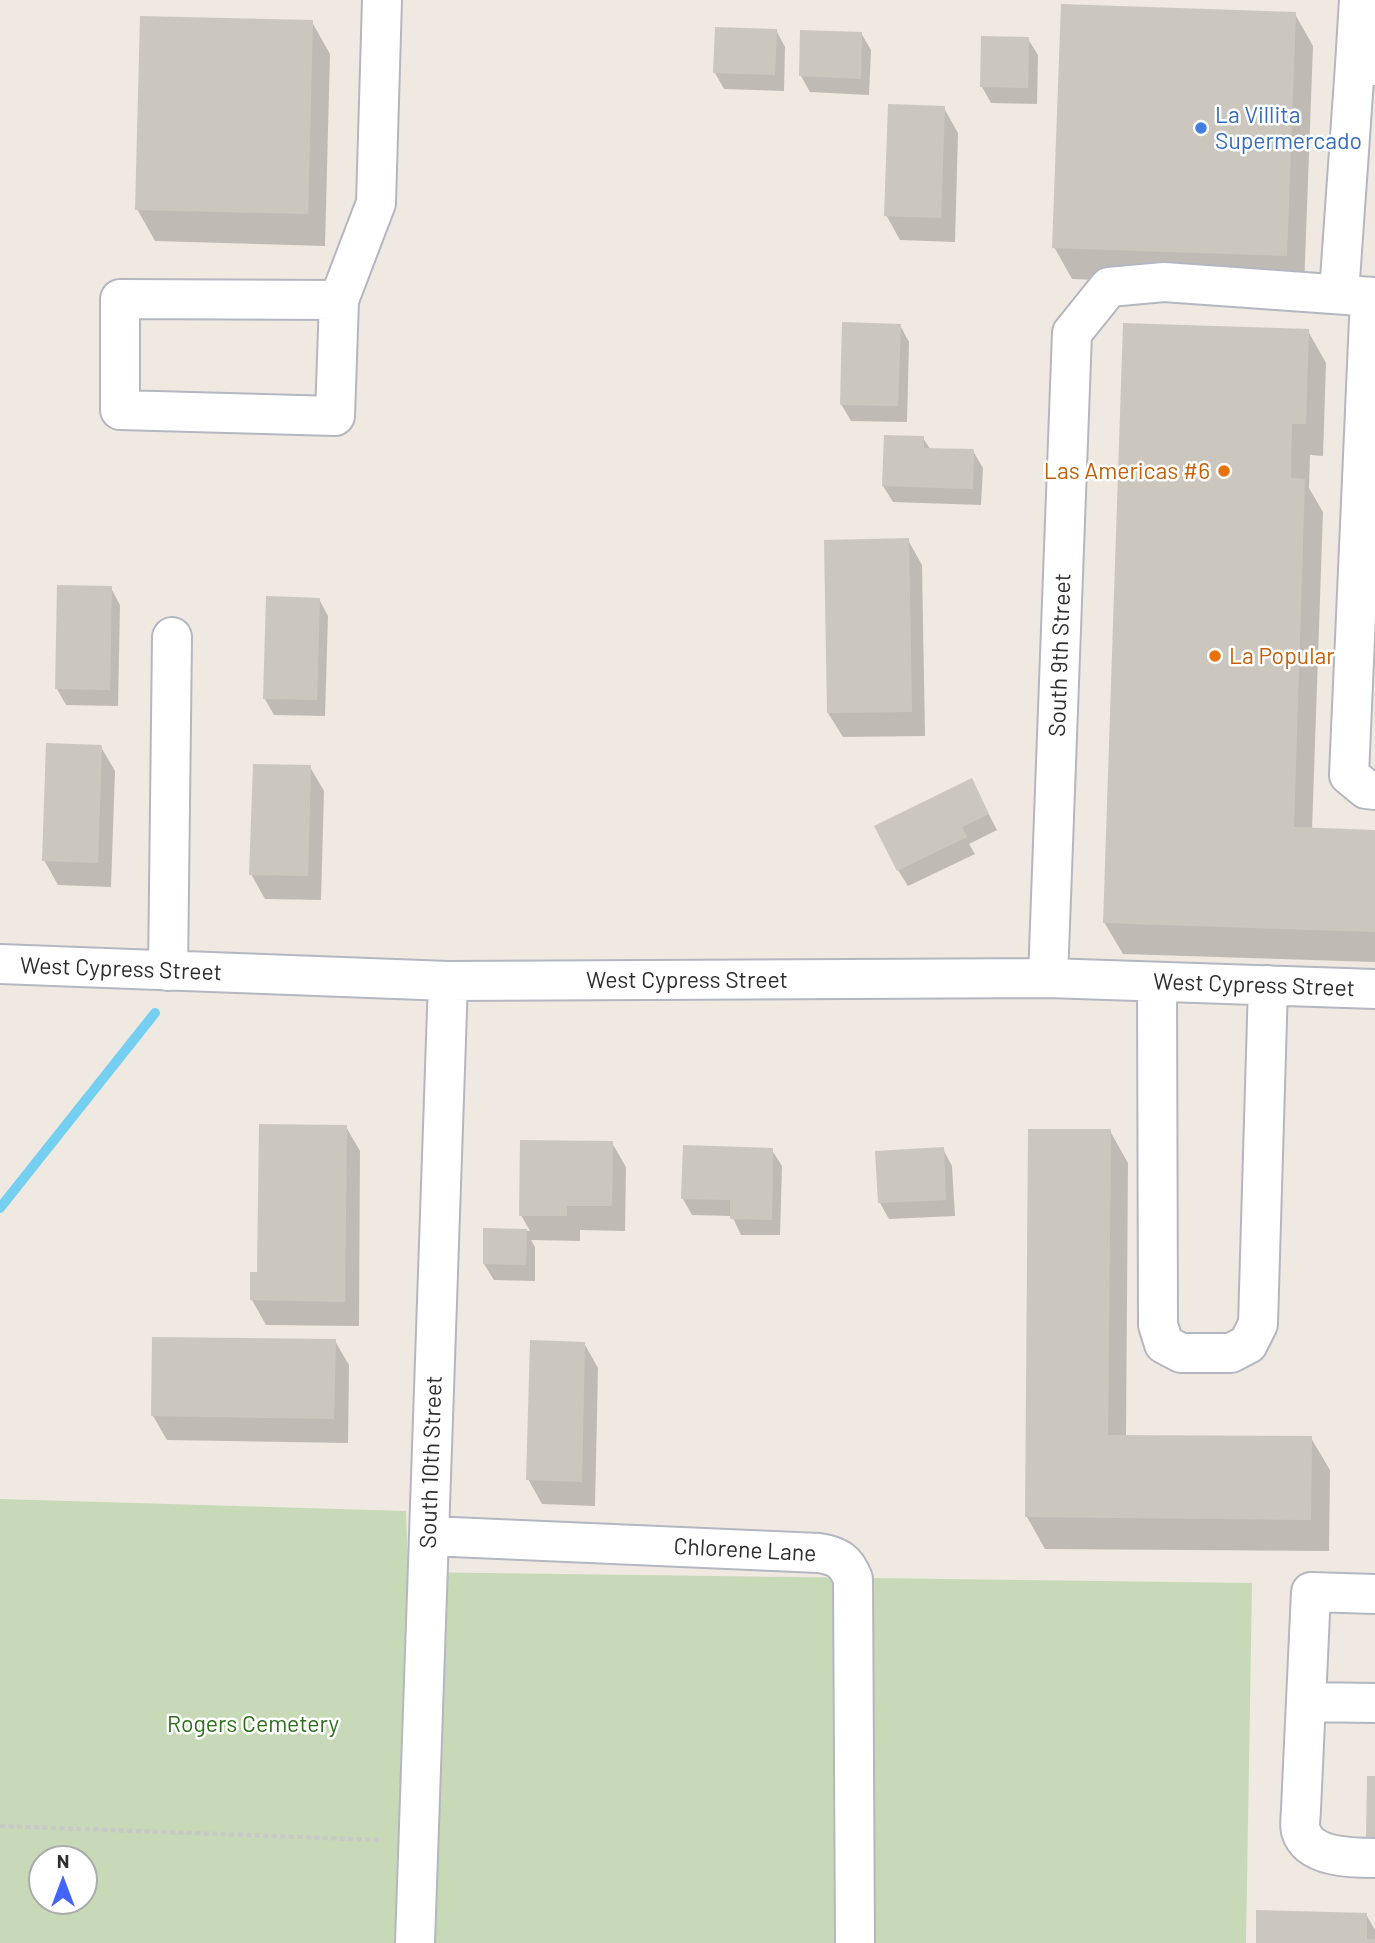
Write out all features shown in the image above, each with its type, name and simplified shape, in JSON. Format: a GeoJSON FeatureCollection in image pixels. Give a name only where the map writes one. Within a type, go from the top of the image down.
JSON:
{"type":"FeatureCollection","features":[{"type":"Feature","properties":{"kind":"street"},"geometry":{"type":"LineString","coordinates":[[339,300],[120,299],[120,410],[335,416],[339,300],[376,204],[382,0]]}},
{"type":"Feature","properties":{"kind":"street"},"geometry":{"type":"LineString","coordinates":[[1359,0],[1365,66],[1349,775],[1366,789],[1375,790]]}},
{"type":"Feature","properties":{"kind":"street","name":"South 9th Street"},"geometry":{"type":"LineString","coordinates":[[1048,978],[1072,333],[1109,287],[1164,282],[1361,296]]}},
{"type":"Feature","properties":{"kind":"street"},"geometry":{"type":"LineString","coordinates":[[168,971],[172,637]]}},
{"type":"Feature","properties":{"kind":"street","name":"West Cypress Street"},"geometry":{"type":"LineString","coordinates":[[0,964],[448,981],[1048,978],[1375,989]]}},
{"type":"Feature","properties":{"kind":"street","name":"South 10th Street"},"geometry":{"type":"LineString","coordinates":[[415,1943],[448,981]]}},
{"type":"Feature","properties":{"kind":"street"},"geometry":{"type":"LineString","coordinates":[[1157,982],[1158,1325],[1164,1344],[1181,1353],[1231,1353],[1248,1344],[1258,1324],[1268,985]]}},
{"type":"Feature","properties":{"kind":"street","name":"Chlorene Lane"},"geometry":{"type":"LineString","coordinates":[[429,1536],[819,1553],[836,1556],[847,1564],[853,1579],[855,1943]]}},
{"type":"Feature","properties":{"kind":"street"},"geometry":{"type":"LineString","coordinates":[[1375,1594],[1311,1592],[1301,1832],[1315,1848],[1344,1858],[1375,1858]]}},
{"type":"Feature","properties":{"kind":"street"},"geometry":{"type":"LineString","coordinates":[[1306,1702],[1375,1703]]}},
{"type":"Feature","properties":{"kind":"path"},"geometry":{"type":"LineString","coordinates":[[0,1826],[418,1842]]}},
{"type":"Feature","properties":{"kind":"green space","name":"Rogers Cemetery"},"geometry":{"type":"Polygon","coordinates":[[[0,1499],[406,1511],[408,1572],[1252,1583],[1246,1943],[0,1943],[0,1499]]]}},
{"type":"Feature","properties":{"kind":"building"},"geometry":{"type":"Polygon","coordinates":[[[1061,4],[1296,12],[1287,256],[1052,248],[1061,4]]]}},
{"type":"Feature","properties":{"kind":"building"},"geometry":{"type":"Polygon","coordinates":[[[140,16],[313,20],[308,214],[135,210],[140,16]]]}},
{"type":"Feature","properties":{"kind":"building"},"geometry":{"type":"Polygon","coordinates":[[[715,27],[777,29],[775,75],[713,73],[715,27]]]}},
{"type":"Feature","properties":{"kind":"building"},"geometry":{"type":"Polygon","coordinates":[[[800,30],[862,32],[861,79],[799,76],[800,30]]]}},
{"type":"Feature","properties":{"kind":"building"},"geometry":{"type":"Polygon","coordinates":[[[981,36],[1029,37],[1028,88],[980,87],[981,36]]]}},
{"type":"Feature","properties":{"kind":"building"},"geometry":{"type":"Polygon","coordinates":[[[888,104],[945,106],[941,218],[884,216],[888,104]]]}},
{"type":"Feature","properties":{"kind":"building"},"geometry":{"type":"Polygon","coordinates":[[[842,322],[901,324],[898,406],[840,405],[842,322]]]}},
{"type":"Feature","properties":{"kind":"building"},"geometry":{"type":"Polygon","coordinates":[[[1123,323],[1309,329],[1306,424],[1292,424],[1291,478],[1305,479],[1294,827],[1375,830],[1375,932],[1103,923],[1123,323]]]}},
{"type":"Feature","properties":{"kind":"building"},"geometry":{"type":"Polygon","coordinates":[[[884,435],[924,436],[924,448],[974,449],[973,489],[882,486],[884,435]]]}},
{"type":"Feature","properties":{"kind":"building"},"geometry":{"type":"Polygon","coordinates":[[[909,538],[912,712],[827,713],[824,540],[909,538]]]}},
{"type":"Feature","properties":{"kind":"building"},"geometry":{"type":"Polygon","coordinates":[[[57,585],[112,586],[110,690],[55,689],[57,585]]]}},
{"type":"Feature","properties":{"kind":"building"},"geometry":{"type":"Polygon","coordinates":[[[266,596],[320,598],[317,700],[263,699],[266,596]]]}},
{"type":"Feature","properties":{"kind":"building"},"geometry":{"type":"Polygon","coordinates":[[[46,743],[102,745],[98,863],[42,861],[46,743]]]}},
{"type":"Feature","properties":{"kind":"building"},"geometry":{"type":"Polygon","coordinates":[[[253,764],[311,765],[308,876],[249,875],[253,764]]]}},
{"type":"Feature","properties":{"kind":"building"},"geometry":{"type":"Polygon","coordinates":[[[972,778],[989,814],[962,827],[967,837],[897,871],[874,826],[972,778]]]}},
{"type":"Feature","properties":{"kind":"building"},"geometry":{"type":"Polygon","coordinates":[[[259,1124],[347,1125],[345,1302],[250,1300],[250,1272],[257,1272],[259,1124]]]}},
{"type":"Feature","properties":{"kind":"building"},"geometry":{"type":"Polygon","coordinates":[[[1028,1129],[1111,1129],[1108,1435],[1312,1436],[1311,1520],[1025,1517],[1028,1129]]]}},
{"type":"Feature","properties":{"kind":"building"},"geometry":{"type":"Polygon","coordinates":[[[520,1140],[613,1141],[612,1206],[567,1206],[567,1216],[519,1216],[520,1140]]]}},
{"type":"Feature","properties":{"kind":"building"},"geometry":{"type":"Polygon","coordinates":[[[683,1145],[773,1148],[772,1220],[730,1219],[730,1200],[681,1199],[683,1145]]]}},
{"type":"Feature","properties":{"kind":"building"},"geometry":{"type":"Polygon","coordinates":[[[944,1147],[946,1200],[878,1203],[875,1151],[944,1147]]]}},
{"type":"Feature","properties":{"kind":"building"},"geometry":{"type":"Polygon","coordinates":[[[483,1228],[527,1229],[526,1265],[483,1264],[483,1228]]]}},
{"type":"Feature","properties":{"kind":"building"},"geometry":{"type":"Polygon","coordinates":[[[152,1337],[336,1339],[334,1419],[151,1416],[152,1337]]]}},
{"type":"Feature","properties":{"kind":"building"},"geometry":{"type":"Polygon","coordinates":[[[530,1340],[585,1342],[582,1482],[526,1480],[530,1340]]]}},
{"type":"Feature","properties":{"kind":"building"},"geometry":{"type":"Polygon","coordinates":[[[1367,1776],[1375,1776],[1375,1837],[1366,1837],[1367,1776]]]}},
{"type":"Feature","properties":{"kind":"building"},"geometry":{"type":"Polygon","coordinates":[[[1256,1910],[1367,1913],[1367,1939],[1375,1939],[1375,1943],[1256,1943],[1256,1910]]]}},
{"type":"Feature","properties":{"kind":"waterway"},"geometry":{"type":"LineString","coordinates":[[0,1208],[155,1013]]}},
{"type":"Feature","properties":{"kind":"place","name":"La Villita Supermercado"},"geometry":{"type":"Point","coordinates":[1201,128]}},
{"type":"Feature","properties":{"kind":"place","name":"Las Americas #6"},"geometry":{"type":"Point","coordinates":[1224,471]}},
{"type":"Feature","properties":{"kind":"place","name":"La Popular"},"geometry":{"type":"Point","coordinates":[1215,656]}}]}
